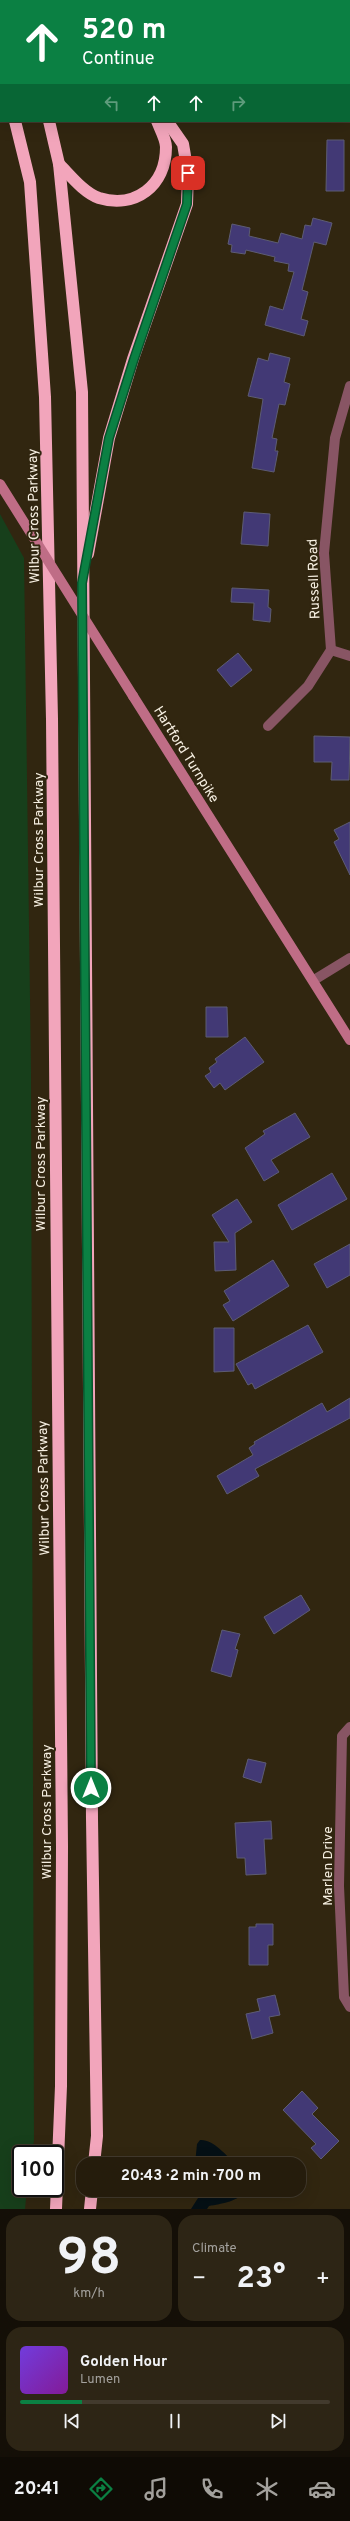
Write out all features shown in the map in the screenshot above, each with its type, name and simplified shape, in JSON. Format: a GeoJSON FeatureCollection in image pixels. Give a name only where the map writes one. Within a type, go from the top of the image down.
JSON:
{"type":"FeatureCollection","features":[{"type":"Feature","properties":{"kind":"highway","name":"Wilbur Cross Parkway"},"geometry":{"type":"LineString","coordinates":[[15,122],[30,182],[45,397],[52,719],[62,1846],[61,2086],[56,2209]]}},
{"type":"Feature","properties":{"kind":"highway"},"geometry":{"type":"LineString","coordinates":[[49,122],[59,164],[82,392],[82,583],[92,1812],[97,2136],[95,2157]]}},
{"type":"Feature","properties":{"kind":"highway"},"geometry":{"type":"LineString","coordinates":[[59,164],[97,197],[120,202],[138,197],[150,189],[162,171],[166,146],[157,122]]}},
{"type":"Feature","properties":{"kind":"highway"},"geometry":{"type":"LineString","coordinates":[[82,583],[109,438],[134,359],[187,204],[188,173],[183,144],[168,122]]}},
{"type":"Feature","properties":{"kind":"highway"},"geometry":{"type":"LineString","coordinates":[[90,2209],[91,2197]]}},
{"type":"Feature","properties":{"kind":"main road","name":"Hartford Turnpike"},"geometry":{"type":"LineString","coordinates":[[0,484],[314,980],[350,1040]]}},
{"type":"Feature","properties":{"kind":"street","name":"Russell Road"},"geometry":{"type":"LineString","coordinates":[[330,650],[324,553],[335,438],[350,386]]}},
{"type":"Feature","properties":{"kind":"street"},"geometry":{"type":"LineString","coordinates":[[268,726],[308,686],[330,650],[350,656]]}},
{"type":"Feature","properties":{"kind":"street"},"geometry":{"type":"LineString","coordinates":[[314,980],[350,958]]}},
{"type":"Feature","properties":{"kind":"street","name":"Marlen Drive"},"geometry":{"type":"LineString","coordinates":[[350,1727],[342,1736],[340,1886],[344,1997],[350,2007]]}},
{"type":"Feature","properties":{"kind":"green space"},"geometry":{"type":"Polygon","coordinates":[[[0,514],[24,558],[31,1072],[34,2140],[33,2145],[12,2145],[12,2197],[26,2197],[25,2209],[0,2209],[0,514]]]}},
{"type":"Feature","properties":{"kind":"shaded area"},"geometry":{"type":"Polygon","coordinates":[[[200,2140],[210,2142],[228,2157],[196,2157],[197,2144],[200,2140]]]}},
{"type":"Feature","properties":{"kind":"shaded area"},"geometry":{"type":"Polygon","coordinates":[[[239,2197],[230,2201],[209,2206],[207,2209],[191,2209],[198,2198],[239,2197]]]}},
{"type":"Feature","properties":{"kind":"building"},"geometry":{"type":"Polygon","coordinates":[[[327,140],[344,140],[344,191],[326,191],[327,140]]]}},
{"type":"Feature","properties":{"kind":"building"},"geometry":{"type":"Polygon","coordinates":[[[313,218],[332,223],[326,245],[314,242],[302,290],[308,292],[301,319],[308,321],[304,336],[265,325],[270,306],[283,310],[294,272],[288,271],[289,264],[274,261],[275,257],[246,250],[245,254],[231,252],[232,245],[228,244],[232,224],[250,228],[249,236],[278,243],[281,233],[302,239],[305,225],[311,226],[313,218]]]}},
{"type":"Feature","properties":{"kind":"building"},"geometry":{"type":"Polygon","coordinates":[[[270,353],[290,358],[284,382],[290,384],[285,405],[279,404],[272,438],[277,439],[275,451],[278,451],[274,472],[252,468],[263,399],[248,396],[258,358],[268,361],[270,353]]]}},
{"type":"Feature","properties":{"kind":"building"},"geometry":{"type":"Polygon","coordinates":[[[244,512],[270,514],[268,546],[241,544],[244,512]]]}},
{"type":"Feature","properties":{"kind":"building"},"geometry":{"type":"Polygon","coordinates":[[[232,588],[269,590],[268,607],[271,609],[270,622],[253,620],[254,603],[231,602],[232,588]]]}},
{"type":"Feature","properties":{"kind":"building"},"geometry":{"type":"Polygon","coordinates":[[[238,653],[252,670],[231,687],[217,670],[238,653]]]}},
{"type":"Feature","properties":{"kind":"building"},"geometry":{"type":"Polygon","coordinates":[[[314,736],[350,737],[349,780],[331,780],[332,762],[314,762],[314,736]]]}},
{"type":"Feature","properties":{"kind":"building"},"geometry":{"type":"Polygon","coordinates":[[[350,822],[350,875],[334,842],[339,839],[334,830],[350,822]]]}},
{"type":"Feature","properties":{"kind":"building"},"geometry":{"type":"Polygon","coordinates":[[[206,1007],[227,1007],[228,1037],[206,1037],[206,1007]]]}},
{"type":"Feature","properties":{"kind":"building"},"geometry":{"type":"Polygon","coordinates":[[[245,1037],[264,1062],[225,1090],[220,1083],[214,1088],[205,1076],[211,1072],[209,1068],[217,1062],[215,1059],[245,1037]]]}},
{"type":"Feature","properties":{"kind":"building"},"geometry":{"type":"Polygon","coordinates":[[[295,1113],[310,1137],[271,1160],[279,1172],[264,1181],[245,1148],[265,1134],[263,1131],[295,1113]]]}},
{"type":"Feature","properties":{"kind":"building"},"geometry":{"type":"Polygon","coordinates":[[[332,1173],[347,1199],[292,1230],[278,1205],[332,1173]]]}},
{"type":"Feature","properties":{"kind":"building"},"geometry":{"type":"Polygon","coordinates":[[[237,1199],[252,1222],[235,1233],[236,1270],[215,1271],[214,1242],[229,1242],[212,1215],[237,1199]]]}},
{"type":"Feature","properties":{"kind":"building"},"geometry":{"type":"Polygon","coordinates":[[[350,1244],[350,1275],[327,1288],[314,1264],[350,1244]]]}},
{"type":"Feature","properties":{"kind":"building"},"geometry":{"type":"Polygon","coordinates":[[[273,1260],[289,1286],[233,1321],[223,1305],[230,1301],[224,1291],[273,1260]]]}},
{"type":"Feature","properties":{"kind":"building"},"geometry":{"type":"Polygon","coordinates":[[[308,1325],[323,1352],[255,1389],[252,1383],[248,1385],[236,1364],[308,1325]]]}},
{"type":"Feature","properties":{"kind":"building"},"geometry":{"type":"Polygon","coordinates":[[[214,1328],[234,1328],[234,1371],[214,1372],[214,1328]]]}},
{"type":"Feature","properties":{"kind":"building"},"geometry":{"type":"Polygon","coordinates":[[[350,1398],[350,1418],[255,1469],[259,1476],[227,1494],[217,1476],[253,1455],[249,1448],[255,1444],[254,1442],[322,1403],[327,1412],[350,1398]]]}},
{"type":"Feature","properties":{"kind":"building"},"geometry":{"type":"Polygon","coordinates":[[[301,1595],[310,1610],[274,1634],[264,1617],[301,1595]]]}},
{"type":"Feature","properties":{"kind":"building"},"geometry":{"type":"Polygon","coordinates":[[[222,1630],[240,1634],[235,1649],[238,1650],[231,1677],[211,1671],[222,1630]]]}},
{"type":"Feature","properties":{"kind":"building"},"geometry":{"type":"Polygon","coordinates":[[[248,1759],[266,1763],[261,1783],[243,1777],[248,1759]]]}},
{"type":"Feature","properties":{"kind":"building"},"geometry":{"type":"Polygon","coordinates":[[[271,1821],[272,1839],[264,1839],[266,1874],[246,1875],[245,1858],[237,1858],[235,1823],[271,1821]]]}},
{"type":"Feature","properties":{"kind":"building"},"geometry":{"type":"Polygon","coordinates":[[[256,1924],[273,1924],[273,1945],[268,1945],[268,1965],[249,1965],[249,1927],[256,1927],[256,1924]]]}},
{"type":"Feature","properties":{"kind":"building"},"geometry":{"type":"Polygon","coordinates":[[[275,1995],[280,2015],[269,2017],[273,2033],[252,2039],[246,2014],[260,2011],[257,1999],[275,1995]]]}},
{"type":"Feature","properties":{"kind":"building"},"geometry":{"type":"Polygon","coordinates":[[[302,2091],[318,2108],[312,2114],[339,2141],[321,2159],[311,2148],[316,2144],[283,2110],[302,2091]]]}},
{"type":"Feature","properties":{"kind":"route"},"geometry":{"type":"LineString","coordinates":[[91,1788],[82,583],[109,438],[134,359],[187,204],[188,173]]}}]}
